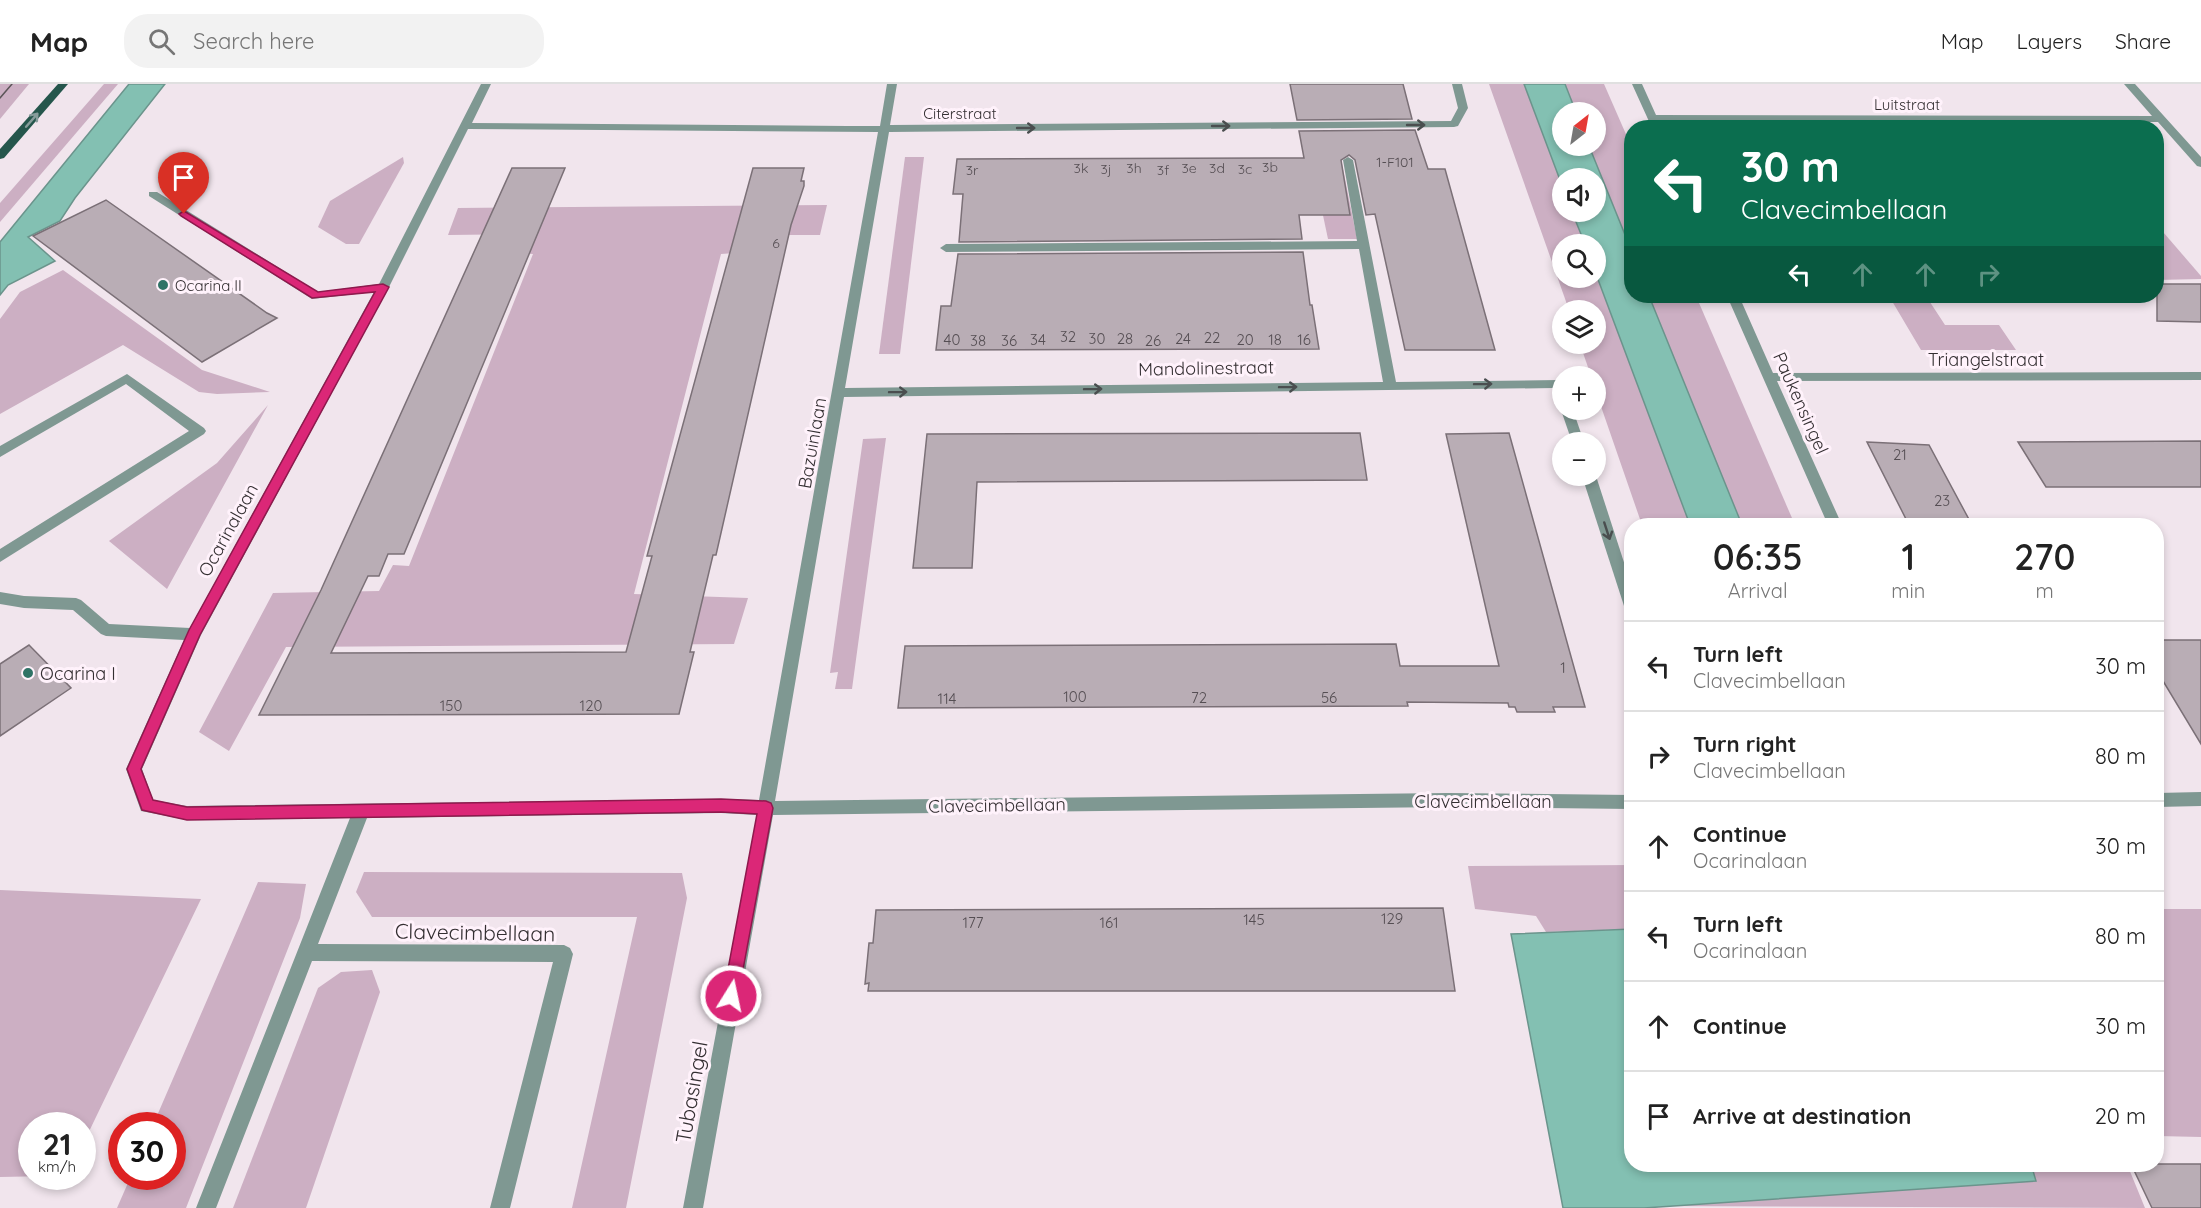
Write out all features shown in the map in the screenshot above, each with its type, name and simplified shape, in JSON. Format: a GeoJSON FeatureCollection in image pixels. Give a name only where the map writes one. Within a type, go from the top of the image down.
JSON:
{"type":"FeatureCollection","features":[{"type":"Feature","properties":{"kind":"main road"},"geometry":{"type":"LineString","coordinates":[[0,156],[63,84]]}},
{"type":"Feature","properties":{"kind":"street","name":"Ocarinalaan"},"geometry":{"type":"LineString","coordinates":[[194,634],[383,287],[486,84]]}},
{"type":"Feature","properties":{"kind":"street","name":"Bazuinlaan"},"geometry":{"type":"LineString","coordinates":[[766,808],[892,84]]}},
{"type":"Feature","properties":{"kind":"street","name":"Citerstraat"},"geometry":{"type":"LineString","coordinates":[[466,126],[884,129],[1454,124],[1463,108],[1457,84]]}},
{"type":"Feature","properties":{"kind":"street"},"geometry":{"type":"LineString","coordinates":[[1637,84],[1653,120]]}},
{"type":"Feature","properties":{"kind":"street"},"geometry":{"type":"LineString","coordinates":[[2130,84],[2161,119]]}},
{"type":"Feature","properties":{"kind":"street","name":"Luitstraat"},"geometry":{"type":"LineString","coordinates":[[2034,120],[2161,119]]}},
{"type":"Feature","properties":{"kind":"street"},"geometry":{"type":"LineString","coordinates":[[2164,122],[2201,164]]}},
{"type":"Feature","properties":{"kind":"street"},"geometry":{"type":"LineString","coordinates":[[1348,160],[1390,386]]}},
{"type":"Feature","properties":{"kind":"street"},"geometry":{"type":"LineString","coordinates":[[153,194],[316,296],[383,287]]}},
{"type":"Feature","properties":{"kind":"street"},"geometry":{"type":"LineString","coordinates":[[946,248],[1362,245]]}},
{"type":"Feature","properties":{"kind":"street","name":"Paukensingel"},"geometry":{"type":"LineString","coordinates":[[1736,303],[1832,518]]}},
{"type":"Feature","properties":{"kind":"street","name":"Triangelstraat"},"geometry":{"type":"LineString","coordinates":[[1770,377],[2201,376]]}},
{"type":"Feature","properties":{"kind":"street"},"geometry":{"type":"LineString","coordinates":[[0,452],[127,378],[199,431],[0,556]]}},
{"type":"Feature","properties":{"kind":"street","name":"Mandolinestraat"},"geometry":{"type":"LineString","coordinates":[[839,393],[1552,384]]}},
{"type":"Feature","properties":{"kind":"street"},"geometry":{"type":"LineString","coordinates":[[1592,486],[1624,584]]}},
{"type":"Feature","properties":{"kind":"street"},"geometry":{"type":"LineString","coordinates":[[0,598],[24,602],[76,604],[106,630],[194,634]]}},
{"type":"Feature","properties":{"kind":"street","name":"Clavecimbellaan"},"geometry":{"type":"LineString","coordinates":[[194,634],[134,769],[147,806],[187,813],[721,806],[766,808],[1424,801],[1624,802]]}},
{"type":"Feature","properties":{"kind":"street"},"geometry":{"type":"LineString","coordinates":[[2164,800],[2201,800]]}},
{"type":"Feature","properties":{"kind":"street","name":"Tubasingel"},"geometry":{"type":"LineString","coordinates":[[693,1208],[766,808]]}},
{"type":"Feature","properties":{"kind":"street"},"geometry":{"type":"LineString","coordinates":[[206,1208],[362,809]]}},
{"type":"Feature","properties":{"kind":"street","name":"Clavecimbellaan"},"geometry":{"type":"LineString","coordinates":[[306,952],[564,954],[500,1208]]}},
{"type":"Feature","properties":{"kind":"shaded area"},"geometry":{"type":"Polygon","coordinates":[[[0,84],[29,84],[0,119],[0,84]]]}},
{"type":"Feature","properties":{"kind":"shaded area"},"geometry":{"type":"Polygon","coordinates":[[[104,84],[118,84],[0,222],[0,203],[104,84]]]}},
{"type":"Feature","properties":{"kind":"shaded area"},"geometry":{"type":"Polygon","coordinates":[[[129,84],[165,84],[75,198],[60,221],[28,237],[55,261],[8,285],[0,295],[0,242],[129,84]]]}},
{"type":"Feature","properties":{"kind":"shaded area"},"geometry":{"type":"Polygon","coordinates":[[[1489,84],[1524,84],[1556,168],[1552,168],[1552,222],[1576,222],[1581,234],[1552,234],[1552,262],[1489,84]]]}},
{"type":"Feature","properties":{"kind":"shaded area"},"geometry":{"type":"Polygon","coordinates":[[[1524,84],[1565,84],[1572,102],[1552,102],[1552,156],[1593,156],[1598,168],[1556,168],[1524,84]]]}},
{"type":"Feature","properties":{"kind":"shaded area"},"geometry":{"type":"Polygon","coordinates":[[[1565,84],[1604,84],[1624,130],[1624,232],[1606,188],[1606,168],[1598,168],[1593,156],[1606,156],[1606,102],[1572,102],[1565,84]]]}},
{"type":"Feature","properties":{"kind":"shaded area"},"geometry":{"type":"Polygon","coordinates":[[[1309,149],[1339,149],[1357,239],[1328,239],[1309,149]]]}},
{"type":"Feature","properties":{"kind":"shaded area"},"geometry":{"type":"Polygon","coordinates":[[[403,157],[404,163],[359,244],[346,244],[318,227],[330,201],[403,157]]]}},
{"type":"Feature","properties":{"kind":"shaded area"},"geometry":{"type":"Polygon","coordinates":[[[905,157],[924,157],[900,354],[879,354],[905,157]]]}},
{"type":"Feature","properties":{"kind":"shaded area"},"geometry":{"type":"Polygon","coordinates":[[[1606,188],[1624,232],[1624,303],[1652,303],[1739,518],[1687,518],[1601,288],[1606,288],[1606,234],[1581,234],[1576,222],[1606,222],[1606,188]]]}},
{"type":"Feature","properties":{"kind":"shaded area"},"geometry":{"type":"Polygon","coordinates":[[[827,205],[820,235],[743,235],[735,253],[721,254],[634,594],[748,598],[734,644],[286,647],[229,751],[199,732],[273,593],[379,591],[393,565],[409,566],[533,254],[516,253],[523,234],[448,235],[458,208],[827,205]]]}},
{"type":"Feature","properties":{"kind":"shaded area"},"geometry":{"type":"Polygon","coordinates":[[[2164,233],[2201,276],[2201,279],[2164,280],[2164,233]]]}},
{"type":"Feature","properties":{"kind":"shaded area"},"geometry":{"type":"Polygon","coordinates":[[[63,270],[202,370],[270,392],[217,394],[199,392],[123,345],[0,414],[0,319],[20,292],[63,270]]]}},
{"type":"Feature","properties":{"kind":"shaded area"},"geometry":{"type":"Polygon","coordinates":[[[1561,288],[1601,288],[1606,300],[1565,300],[1561,288]]]}},
{"type":"Feature","properties":{"kind":"shaded area"},"geometry":{"type":"Polygon","coordinates":[[[1606,301],[1687,518],[1640,518],[1606,420],[1606,366],[1588,366],[1583,354],[1606,354],[1606,301]]]}},
{"type":"Feature","properties":{"kind":"shaded area"},"geometry":{"type":"Polygon","coordinates":[[[1652,303],[1699,303],[1792,518],[1739,518],[1652,303]]]}},
{"type":"Feature","properties":{"kind":"shaded area"},"geometry":{"type":"Polygon","coordinates":[[[1893,303],[1931,303],[1945,325],[1999,325],[2016,350],[1921,350],[1893,303]]]}},
{"type":"Feature","properties":{"kind":"shaded area"},"geometry":{"type":"Polygon","coordinates":[[[268,405],[167,589],[109,541],[217,463],[268,405]]]}},
{"type":"Feature","properties":{"kind":"shaded area"},"geometry":{"type":"Polygon","coordinates":[[[886,438],[852,689],[835,689],[838,672],[830,673],[863,439],[886,438]]]}},
{"type":"Feature","properties":{"kind":"shaded area"},"geometry":{"type":"Polygon","coordinates":[[[1624,865],[1624,929],[1546,932],[1536,916],[1475,909],[1468,866],[1624,865]]]}},
{"type":"Feature","properties":{"kind":"shaded area"},"geometry":{"type":"Polygon","coordinates":[[[364,872],[682,873],[687,898],[626,1208],[572,1208],[637,917],[372,917],[356,892],[364,872]]]}},
{"type":"Feature","properties":{"kind":"shaded area"},"geometry":{"type":"Polygon","coordinates":[[[258,882],[306,884],[300,918],[186,1208],[117,1208],[125,1190],[186,1190],[186,1112],[159,1112],[258,882]]]}},
{"type":"Feature","properties":{"kind":"shaded area"},"geometry":{"type":"Polygon","coordinates":[[[0,890],[201,899],[96,1117],[96,1112],[18,1112],[18,1177],[0,1177],[0,890]]]}},
{"type":"Feature","properties":{"kind":"shaded area"},"geometry":{"type":"Polygon","coordinates":[[[2164,909],[2201,909],[2201,1137],[2164,1136],[2164,909]]]}},
{"type":"Feature","properties":{"kind":"shaded area"},"geometry":{"type":"Polygon","coordinates":[[[1624,929],[1624,1172],[2033,1172],[2036,1181],[1644,1208],[1563,1208],[1511,934],[1624,929]]]}},
{"type":"Feature","properties":{"kind":"shaded area"},"geometry":{"type":"Polygon","coordinates":[[[372,970],[380,992],[306,1208],[233,1208],[318,988],[341,972],[372,970]]]}},
{"type":"Feature","properties":{"kind":"shaded area"},"geometry":{"type":"Polygon","coordinates":[[[2033,1172],[2130,1172],[2145,1208],[1644,1206],[2036,1181],[2033,1172]]]}},
{"type":"Feature","properties":{"kind":"building"},"geometry":{"type":"Polygon","coordinates":[[[1290,84],[1403,84],[1412,119],[1297,120],[1290,84]]]}},
{"type":"Feature","properties":{"kind":"building"},"geometry":{"type":"Polygon","coordinates":[[[1415,130],[1428,169],[1445,169],[1495,350],[1405,350],[1375,214],[1366,215],[1355,160],[1349,155],[1341,160],[1350,215],[1299,215],[1302,239],[959,242],[963,194],[953,194],[957,159],[1304,158],[1299,131],[1415,130]]]}},
{"type":"Feature","properties":{"kind":"building"},"geometry":{"type":"Polygon","coordinates":[[[512,168],[565,168],[404,554],[388,554],[379,576],[368,576],[331,653],[626,652],[652,556],[647,556],[753,168],[804,168],[801,181],[804,181],[804,186],[791,225],[716,555],[713,555],[690,652],[694,652],[679,714],[259,715],[321,590],[512,168]]]}},
{"type":"Feature","properties":{"kind":"building","name":"Ocarina II"},"geometry":{"type":"Polygon","coordinates":[[[106,200],[277,318],[202,362],[33,236],[106,200]]]}},
{"type":"Feature","properties":{"kind":"building"},"geometry":{"type":"Polygon","coordinates":[[[1303,252],[1319,349],[936,350],[941,306],[951,306],[958,254],[1303,252]]]}},
{"type":"Feature","properties":{"kind":"building"},"geometry":{"type":"Polygon","coordinates":[[[2164,284],[2201,284],[2201,322],[2157,321],[2157,303],[2164,303],[2164,284]]]}},
{"type":"Feature","properties":{"kind":"building"},"geometry":{"type":"Polygon","coordinates":[[[1360,433],[1367,480],[977,482],[972,568],[913,568],[927,434],[1360,433]]]}},
{"type":"Feature","properties":{"kind":"building"},"geometry":{"type":"Polygon","coordinates":[[[1509,433],[1585,707],[1553,707],[1555,712],[1517,712],[1515,707],[1509,707],[1508,703],[1407,702],[1408,706],[898,708],[905,646],[1396,644],[1400,666],[1499,666],[1446,434],[1509,433]]]}},
{"type":"Feature","properties":{"kind":"building"},"geometry":{"type":"Polygon","coordinates":[[[2201,441],[2201,487],[2046,487],[2018,442],[2201,441]]]}},
{"type":"Feature","properties":{"kind":"building"},"geometry":{"type":"Polygon","coordinates":[[[1867,442],[1929,445],[1968,518],[1905,518],[1867,442]]]}},
{"type":"Feature","properties":{"kind":"building"},"geometry":{"type":"Polygon","coordinates":[[[2164,640],[2201,640],[2201,744],[2164,683],[2164,640]]]}},
{"type":"Feature","properties":{"kind":"building","name":"Ocarina I"},"geometry":{"type":"Polygon","coordinates":[[[29,645],[71,688],[0,736],[0,664],[29,645]]]}},
{"type":"Feature","properties":{"kind":"building"},"geometry":{"type":"Polygon","coordinates":[[[1443,908],[1455,991],[868,991],[869,983],[865,984],[869,943],[873,943],[876,910],[1443,908]]]}},
{"type":"Feature","properties":{"kind":"building"},"geometry":{"type":"Polygon","coordinates":[[[2164,1164],[2201,1164],[2201,1208],[2152,1208],[2135,1172],[2164,1172],[2164,1164]]]}},
{"type":"Feature","properties":{"kind":"tram line"},"geometry":{"type":"LineString","coordinates":[[0,98],[12,84]]}},
{"type":"Feature","properties":{"kind":"place","name":"Ocarina II"},"geometry":{"type":"Point","coordinates":[163,285]}},
{"type":"Feature","properties":{"kind":"place","name":"Ocarina I"},"geometry":{"type":"Point","coordinates":[28,673]}},
{"type":"Feature","properties":{"kind":"route"},"geometry":{"type":"LineString","coordinates":[[184,214],[316,296],[383,287],[194,634],[134,769],[147,806],[187,813],[362,809],[721,806],[766,808],[731,996]]}}]}
